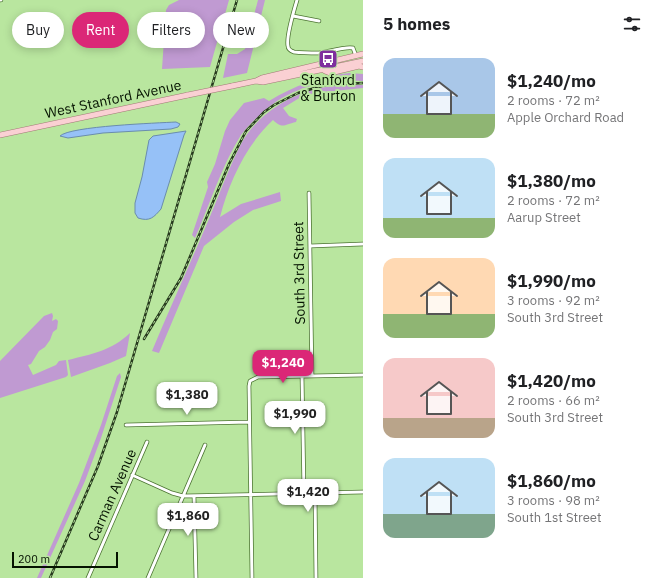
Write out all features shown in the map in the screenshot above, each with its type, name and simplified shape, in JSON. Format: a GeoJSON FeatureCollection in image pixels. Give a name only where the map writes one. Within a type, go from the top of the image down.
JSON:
{"type":"FeatureCollection","features":[{"type":"Feature","properties":{"kind":"main road"},"geometry":{"type":"LineString","coordinates":[[256,81],[262,78],[363,54]]}},
{"type":"Feature","properties":{"kind":"main road"},"geometry":{"type":"LineString","coordinates":[[256,81],[263,82],[363,61]]}},
{"type":"Feature","properties":{"kind":"main road"},"geometry":{"type":"LineString","coordinates":[[324,70],[330,73],[359,66],[363,67]]}},
{"type":"Feature","properties":{"kind":"main road","name":"West Stanford Avenue"},"geometry":{"type":"LineString","coordinates":[[0,135],[256,81]]}},
{"type":"Feature","properties":{"kind":"street"},"geometry":{"type":"LineString","coordinates":[[297,0],[288,39],[288,47],[291,51],[317,53],[349,47],[353,48],[356,56]]}},
{"type":"Feature","properties":{"kind":"street"},"geometry":{"type":"LineString","coordinates":[[293,16],[320,21]]}},
{"type":"Feature","properties":{"kind":"street","name":"South 3rd Street"},"geometry":{"type":"LineString","coordinates":[[309,193],[312,376]]}},
{"type":"Feature","properties":{"kind":"street"},"geometry":{"type":"LineString","coordinates":[[310,246],[363,244]]}},
{"type":"Feature","properties":{"kind":"street"},"geometry":{"type":"LineString","coordinates":[[252,578],[249,386],[252,379],[258,377],[363,375]]}},
{"type":"Feature","properties":{"kind":"street"},"geometry":{"type":"LineString","coordinates":[[302,376],[304,493]]}},
{"type":"Feature","properties":{"kind":"street"},"geometry":{"type":"LineString","coordinates":[[126,425],[249,422]]}},
{"type":"Feature","properties":{"kind":"street","name":"Carman Avenue"},"geometry":{"type":"LineString","coordinates":[[88,578],[147,442]]}},
{"type":"Feature","properties":{"kind":"street"},"geometry":{"type":"LineString","coordinates":[[148,578],[205,445]]}},
{"type":"Feature","properties":{"kind":"street"},"geometry":{"type":"LineString","coordinates":[[132,475],[172,493],[183,496],[363,492]]}},
{"type":"Feature","properties":{"kind":"street"},"geometry":{"type":"LineString","coordinates":[[315,493],[316,578]]}},
{"type":"Feature","properties":{"kind":"street"},"geometry":{"type":"LineString","coordinates":[[194,496],[196,578]]}},
{"type":"Feature","properties":{"kind":"shaded area"},"geometry":{"type":"Polygon","coordinates":[[[179,0],[229,0],[226,12],[213,12],[213,48],[215,48],[210,67],[162,69],[163,48],[205,48],[205,12],[166,12],[169,5],[179,0]]]}},
{"type":"Feature","properties":{"kind":"shaded area"},"geometry":{"type":"Polygon","coordinates":[[[258,0],[265,0],[262,12],[255,12],[258,0]]]}},
{"type":"Feature","properties":{"kind":"shaded area"},"geometry":{"type":"Polygon","coordinates":[[[253,48],[247,73],[223,78],[228,54],[237,54],[245,49],[253,48]]]}},
{"type":"Feature","properties":{"kind":"shaded area"},"geometry":{"type":"Polygon","coordinates":[[[338,74],[363,74],[363,81],[322,83],[296,91],[273,104],[248,126],[241,135],[227,160],[195,238],[192,235],[208,187],[207,182],[215,164],[225,131],[230,120],[244,103],[264,98],[269,101],[308,82],[338,74]]]}},
{"type":"Feature","properties":{"kind":"shaded area"},"geometry":{"type":"Polygon","coordinates":[[[363,85],[363,88],[315,93],[301,97],[283,108],[289,116],[297,119],[296,122],[286,125],[279,125],[273,120],[263,130],[247,152],[240,165],[228,191],[220,217],[241,204],[280,192],[281,201],[253,210],[234,222],[204,246],[159,353],[152,351],[233,161],[247,134],[264,116],[297,95],[326,87],[363,85]]]}},
{"type":"Feature","properties":{"kind":"shaded area"},"geometry":{"type":"Polygon","coordinates":[[[52,313],[52,321],[56,319],[58,321],[57,329],[53,332],[45,347],[39,351],[31,364],[28,365],[33,375],[56,365],[59,361],[66,360],[68,375],[66,377],[0,398],[0,361],[44,316],[52,313]]]}},
{"type":"Feature","properties":{"kind":"shaded area"},"geometry":{"type":"Polygon","coordinates":[[[130,333],[126,356],[71,377],[68,360],[93,354],[108,348],[116,344],[130,333]]]}},
{"type":"Feature","properties":{"kind":"shaded area"},"geometry":{"type":"Polygon","coordinates":[[[120,373],[121,377],[85,481],[41,578],[37,578],[79,483],[101,425],[117,376],[120,373]]]}},
{"type":"Feature","properties":{"kind":"water"},"geometry":{"type":"Polygon","coordinates":[[[176,122],[180,124],[178,127],[171,129],[103,133],[68,138],[60,136],[67,133],[96,127],[176,122]]]}},
{"type":"Feature","properties":{"kind":"water"},"geometry":{"type":"Polygon","coordinates":[[[186,131],[161,209],[149,219],[138,218],[135,213],[135,203],[149,140],[153,136],[186,131]]]}},
{"type":"Feature","properties":{"kind":"railway"},"geometry":{"type":"LineString","coordinates":[[50,578],[98,466],[117,412],[237,0]]}},
{"type":"Feature","properties":{"kind":"railway"},"geometry":{"type":"LineString","coordinates":[[144,339],[181,278],[229,164],[246,131],[264,112],[274,105],[298,93],[325,85],[363,83]]}},
{"type":"Feature","properties":{"kind":"place","name":"Stanford & Burton"},"geometry":{"type":"Point","coordinates":[328,59]}}]}
